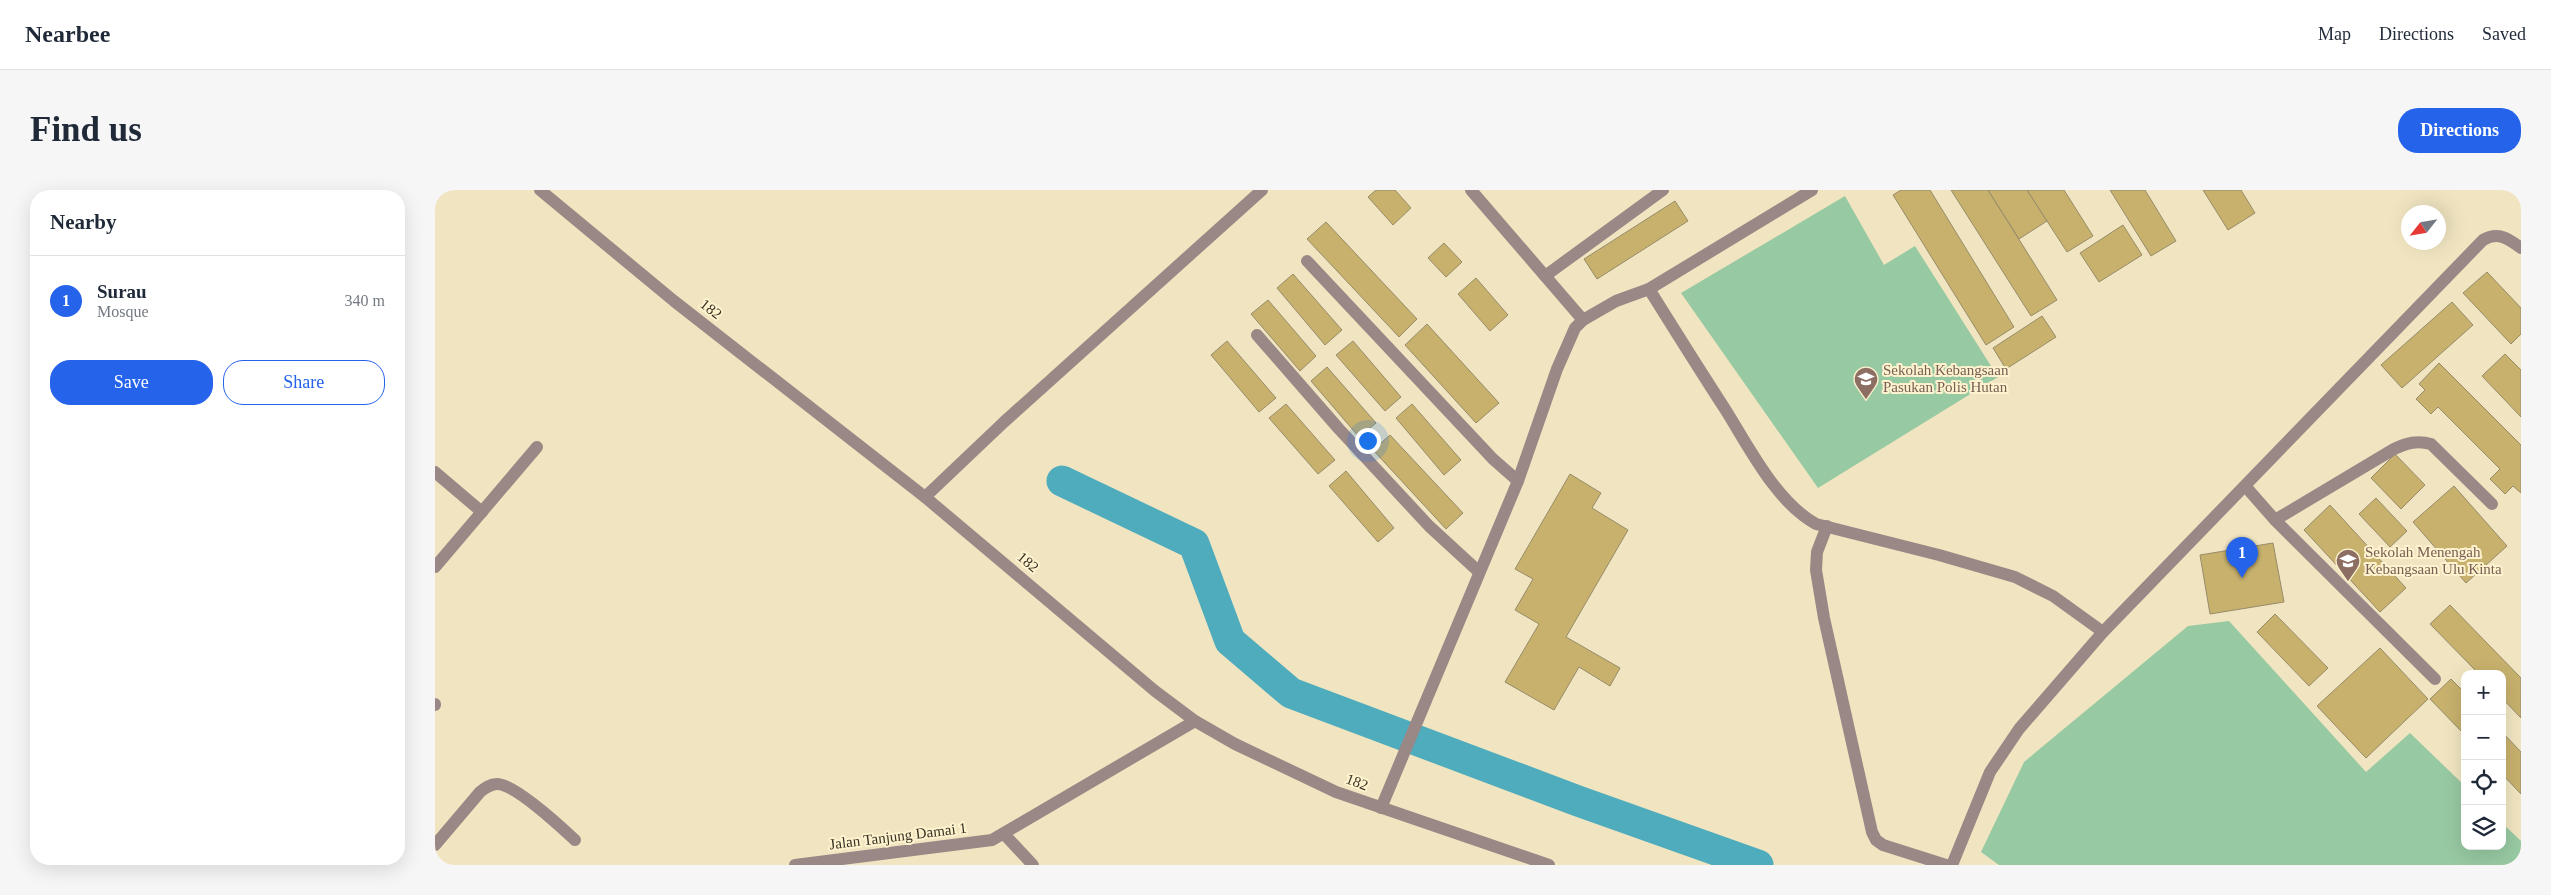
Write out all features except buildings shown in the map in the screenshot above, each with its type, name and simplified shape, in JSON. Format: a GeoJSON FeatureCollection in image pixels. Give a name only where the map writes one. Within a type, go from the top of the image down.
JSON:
{"type":"FeatureCollection","features":[{"type":"Feature","properties":{"kind":"street","name":"182"},"geometry":{"type":"LineString","coordinates":[[540,190],[674,301],[925,497],[1155,691],[1195,721],[1235,744],[1319,784],[1381,808],[1549,865]]}},
{"type":"Feature","properties":{"kind":"street"},"geometry":{"type":"LineString","coordinates":[[925,497],[1005,422],[1262,190]]}},
{"type":"Feature","properties":{"kind":"street"},"geometry":{"type":"LineString","coordinates":[[1471,190],[1583,320]]}},
{"type":"Feature","properties":{"kind":"street"},"geometry":{"type":"LineString","coordinates":[[1545,276],[1663,190]]}},
{"type":"Feature","properties":{"kind":"street"},"geometry":{"type":"LineString","coordinates":[[1381,808],[1517,481],[1557,369],[1575,328],[1583,320],[1616,301],[1649,289],[1812,190]]}},
{"type":"Feature","properties":{"kind":"street"},"geometry":{"type":"LineString","coordinates":[[1952,865],[1990,772],[2004,749],[2103,632],[2246,487],[2483,240],[2501,236],[2521,248]]}},
{"type":"Feature","properties":{"kind":"street"},"geometry":{"type":"LineString","coordinates":[[1307,261],[1493,459],[1517,481]]}},
{"type":"Feature","properties":{"kind":"street"},"geometry":{"type":"LineString","coordinates":[[1649,289],[1758,462],[1787,502],[1800,515],[1827,526],[2015,577],[2053,596],[2103,632]]}},
{"type":"Feature","properties":{"kind":"street"},"geometry":{"type":"LineString","coordinates":[[1257,335],[1339,429],[1423,519],[1478,571]]}},
{"type":"Feature","properties":{"kind":"street"},"geometry":{"type":"LineString","coordinates":[[2275,520],[2409,442],[2431,444],[2492,504]]}},
{"type":"Feature","properties":{"kind":"street"},"geometry":{"type":"LineString","coordinates":[[435,567],[537,447]]}},
{"type":"Feature","properties":{"kind":"street"},"geometry":{"type":"LineString","coordinates":[[435,472],[482,512]]}},
{"type":"Feature","properties":{"kind":"street"},"geometry":{"type":"LineString","coordinates":[[2246,487],[2275,520],[2435,679]]}},
{"type":"Feature","properties":{"kind":"street"},"geometry":{"type":"LineString","coordinates":[[1827,526],[1817,552],[1816,570],[1824,618],[1872,832],[1876,840],[1883,845],[1946,865]]}},
{"type":"Feature","properties":{"kind":"street","name":"Jalan Tanjung Damai 1"},"geometry":{"type":"LineString","coordinates":[[795,865],[836,863],[979,843],[1004,834],[1195,721]]}},
{"type":"Feature","properties":{"kind":"street"},"geometry":{"type":"LineString","coordinates":[[435,846],[480,792],[486,787],[496,784],[506,786],[529,801],[575,840]]}},
{"type":"Feature","properties":{"kind":"street"},"geometry":{"type":"LineString","coordinates":[[1004,834],[1033,865]]}},
{"type":"Feature","properties":{"kind":"green space"},"geometry":{"type":"Polygon","coordinates":[[[1845,196],[1884,265],[1915,246],[1998,377],[1818,488],[1681,293],[1845,196]]]}},
{"type":"Feature","properties":{"kind":"green space"},"geometry":{"type":"Polygon","coordinates":[[[2229,621],[2366,772],[2410,733],[2461,782],[2461,850],[2506,850],[2506,827],[2521,841],[2521,865],[1999,865],[1981,852],[2024,762],[2188,626],[2229,621]]]}},
{"type":"Feature","properties":{"kind":"waterway"},"geometry":{"type":"LineString","coordinates":[[1062,481],[1194,544],[1230,641],[1291,693],[1578,801],[1758,865]]}},
{"type":"Feature","properties":{"kind":"place","name":"Sekolah Kebangsaan Pasukan Polis Hutan"},"geometry":{"type":"Point","coordinates":[1866,400]}},
{"type":"Feature","properties":{"kind":"place","name":"Surau"},"geometry":{"type":"Point","coordinates":[2242,578]}},
{"type":"Feature","properties":{"kind":"place","name":"Sekolah Menengah Kebangsaan Ulu Kinta"},"geometry":{"type":"Point","coordinates":[2348,582]}}]}
